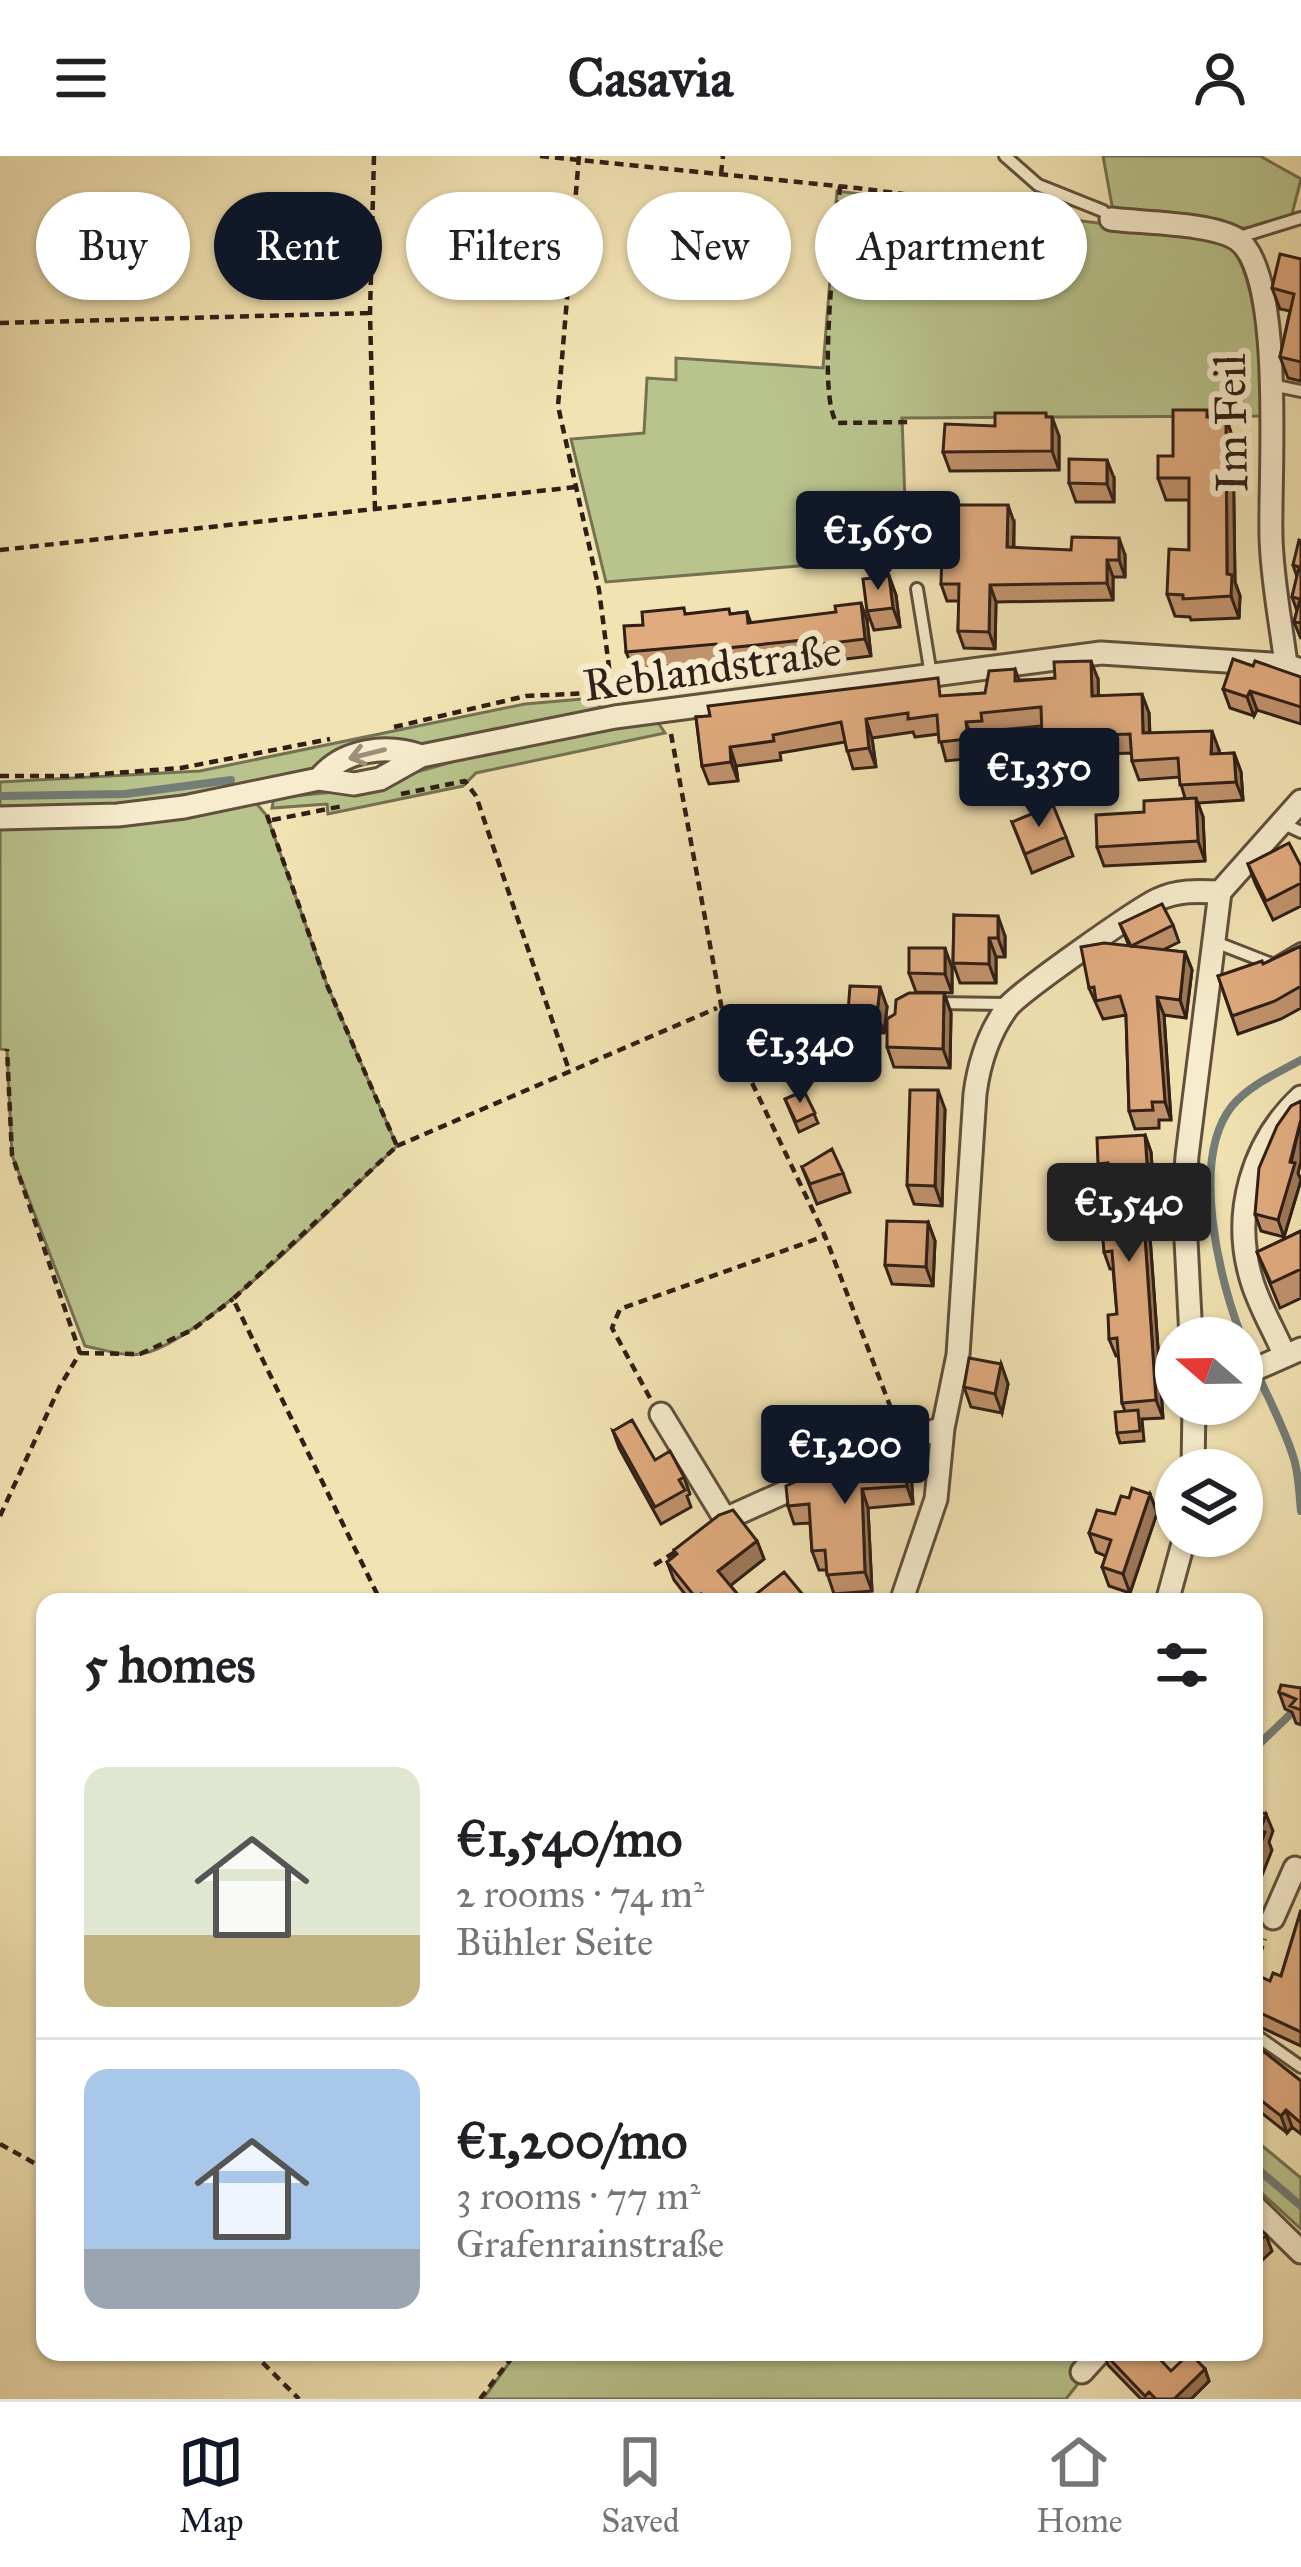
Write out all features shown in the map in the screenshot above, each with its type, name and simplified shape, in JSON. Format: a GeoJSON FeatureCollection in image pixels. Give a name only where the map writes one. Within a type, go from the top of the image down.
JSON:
{"type":"FeatureCollection","features":[{"type":"Feature","properties":{"kind":"street"},"geometry":{"type":"LineString","coordinates":[[1111,219],[1236,238]]}},
{"type":"Feature","properties":{"kind":"street","name":"Im Feil"},"geometry":{"type":"LineString","coordinates":[[1236,238],[1256,262],[1264,299],[1272,385],[1270,541],[1294,668]]}},
{"type":"Feature","properties":{"kind":"street","name":"Reblandstraße"},"geometry":{"type":"LineString","coordinates":[[0,818],[118,815],[319,779],[354,784],[380,779],[422,756],[667,710],[1101,653],[1294,668]]}},
{"type":"Feature","properties":{"kind":"street"},"geometry":{"type":"LineString","coordinates":[[1190,1317],[1184,1202],[1220,892],[1291,828],[1301,801]]}},
{"type":"Feature","properties":{"kind":"street"},"geometry":{"type":"LineString","coordinates":[[904,1593],[936,1499],[943,1428],[958,1355],[979,1066],[1009,1004],[1158,900],[1190,890],[1220,892]]}},
{"type":"Feature","properties":{"kind":"street"},"geometry":{"type":"LineString","coordinates":[[1286,1356],[1252,1284],[1245,1255],[1244,1211],[1265,1140],[1301,1097]]}},
{"type":"Feature","properties":{"kind":"street"},"geometry":{"type":"LineString","coordinates":[[661,1414],[724,1519],[943,1428]]}},
{"type":"Feature","properties":{"kind":"street"},"geometry":{"type":"LineString","coordinates":[[1169,1593],[1179,1557]]}},
{"type":"Feature","properties":{"kind":"street"},"geometry":{"type":"LineString","coordinates":[[1273,1918],[1295,1868],[1301,1871]]}},
{"type":"Feature","properties":{"kind":"street"},"geometry":{"type":"LineString","coordinates":[[1263,2215],[1301,2252]]}},
{"type":"Feature","properties":{"kind":"street"},"geometry":{"type":"LineString","coordinates":[[1082,2372],[1092,2361]]}},
{"type":"Feature","properties":{"kind":"lane"},"geometry":{"type":"LineString","coordinates":[[1005,156],[1038,185],[1111,219]]}},
{"type":"Feature","properties":{"kind":"lane"},"geometry":{"type":"LineString","coordinates":[[1236,238],[1301,218]]}},
{"type":"Feature","properties":{"kind":"lane"},"geometry":{"type":"LineString","coordinates":[[1272,385],[1301,391]]}},
{"type":"Feature","properties":{"kind":"lane"},"geometry":{"type":"LineString","coordinates":[[917,589],[931,675]]}},
{"type":"Feature","properties":{"kind":"lane"},"geometry":{"type":"LineString","coordinates":[[1212,941],[1274,965],[1301,950]]}},
{"type":"Feature","properties":{"kind":"lane"},"geometry":{"type":"LineString","coordinates":[[914,1002],[1009,1004]]}},
{"type":"Feature","properties":{"kind":"lane"},"geometry":{"type":"LineString","coordinates":[[1263,2040],[1301,2067]]}},
{"type":"Feature","properties":{"kind":"path"},"geometry":{"type":"LineString","coordinates":[[374,156],[370,313],[375,511]]}},
{"type":"Feature","properties":{"kind":"path"},"geometry":{"type":"LineString","coordinates":[[540,156],[882,192]]}},
{"type":"Feature","properties":{"kind":"path"},"geometry":{"type":"LineString","coordinates":[[721,174],[723,156]]}},
{"type":"Feature","properties":{"kind":"path"},"geometry":{"type":"LineString","coordinates":[[382,729],[526,697],[613,692],[598,590],[558,406],[578,158]]}},
{"type":"Feature","properties":{"kind":"path"},"geometry":{"type":"LineString","coordinates":[[841,187],[828,364],[832,416],[837,423],[908,422]]}},
{"type":"Feature","properties":{"kind":"path"},"geometry":{"type":"LineString","coordinates":[[0,322],[370,313]]}},
{"type":"Feature","properties":{"kind":"path"},"geometry":{"type":"LineString","coordinates":[[0,550],[576,487]]}},
{"type":"Feature","properties":{"kind":"path"},"geometry":{"type":"LineString","coordinates":[[667,710],[724,1025],[825,1236],[904,1442]]}},
{"type":"Feature","properties":{"kind":"path"},"geometry":{"type":"LineString","coordinates":[[0,776],[181,768],[338,738]]}},
{"type":"Feature","properties":{"kind":"path"},"geometry":{"type":"LineString","coordinates":[[396,795],[465,781],[476,796],[569,1070]]}},
{"type":"Feature","properties":{"kind":"path"},"geometry":{"type":"LineString","coordinates":[[261,792],[327,986],[397,1146]]}},
{"type":"Feature","properties":{"kind":"path"},"geometry":{"type":"LineString","coordinates":[[269,820],[350,805]]}},
{"type":"Feature","properties":{"kind":"path"},"geometry":{"type":"LineString","coordinates":[[80,1353],[140,1354],[192,1330],[233,1299],[397,1146],[720,1007]]}},
{"type":"Feature","properties":{"kind":"path"},"geometry":{"type":"LineString","coordinates":[[0,1516],[80,1353],[12,1155],[7,1049]]}},
{"type":"Feature","properties":{"kind":"path"},"geometry":{"type":"LineString","coordinates":[[661,1414],[612,1328],[620,1309],[825,1236]]}},
{"type":"Feature","properties":{"kind":"path"},"geometry":{"type":"LineString","coordinates":[[233,1299],[377,1593]]}},
{"type":"Feature","properties":{"kind":"path"},"geometry":{"type":"LineString","coordinates":[[654,1565],[689,1542]]}},
{"type":"Feature","properties":{"kind":"path"},"geometry":{"type":"LineString","coordinates":[[1263,1944],[1273,1918]]}},
{"type":"Feature","properties":{"kind":"path"},"geometry":{"type":"LineString","coordinates":[[0,2144],[36,2164]]}},
{"type":"Feature","properties":{"kind":"path"},"geometry":{"type":"LineString","coordinates":[[261,2361],[299,2399]]}},
{"type":"Feature","properties":{"kind":"path"},"geometry":{"type":"LineString","coordinates":[[480,2399],[509,2361]]}},
{"type":"Feature","properties":{"kind":"green space"},"geometry":{"type":"Polygon","coordinates":[[[1103,156],[1260,156],[1301,179],[1291,218],[1252,229],[1120,214],[1113,211],[1103,156]]]}},
{"type":"Feature","properties":{"kind":"green space"},"geometry":{"type":"Polygon","coordinates":[[[1087,222],[1227,242],[1237,256],[1251,298],[1264,416],[902,418],[907,557],[606,582],[571,439],[644,433],[647,378],[676,380],[676,358],[823,368],[828,300],[1087,300],[1087,222]]]}},
{"type":"Feature","properties":{"kind":"green space"},"geometry":{"type":"Polygon","coordinates":[[[601,700],[599,708],[206,792],[114,804],[0,806],[0,782],[200,771],[525,704],[601,700]]]}},
{"type":"Feature","properties":{"kind":"green space"},"geometry":{"type":"Polygon","coordinates":[[[657,721],[665,733],[476,773],[463,786],[328,814],[327,804],[272,808],[274,798],[354,790],[487,752],[657,721]]]}},
{"type":"Feature","properties":{"kind":"green space"},"geometry":{"type":"Polygon","coordinates":[[[256,803],[267,816],[327,985],[397,1146],[272,1264],[198,1325],[140,1354],[85,1346],[12,1155],[7,1050],[0,1049],[0,829],[161,819],[256,803]]]}},
{"type":"Feature","properties":{"kind":"green space"},"geometry":{"type":"Polygon","coordinates":[[[1263,2146],[1301,2178],[1301,2229],[1263,2194],[1263,2146]]]}},
{"type":"Feature","properties":{"kind":"green space"},"geometry":{"type":"Polygon","coordinates":[[[510,2361],[1096,2361],[1066,2399],[483,2399],[510,2361]]]}},
{"type":"Feature","properties":{"kind":"building"},"geometry":{"type":"Polygon","coordinates":[[[1280,254],[1301,259],[1301,362],[1280,357],[1294,294],[1272,288],[1280,254]]]}},
{"type":"Feature","properties":{"kind":"building"},"geometry":{"type":"Polygon","coordinates":[[[1173,410],[1207,410],[1207,417],[1226,417],[1231,596],[1183,599],[1183,595],[1167,594],[1169,549],[1189,550],[1189,478],[1158,478],[1158,456],[1173,456],[1173,410]]]}},
{"type":"Feature","properties":{"kind":"building"},"geometry":{"type":"Polygon","coordinates":[[[995,413],[1052,417],[1052,451],[943,452],[945,424],[995,426],[995,413]]]}},
{"type":"Feature","properties":{"kind":"building"},"geometry":{"type":"Polygon","coordinates":[[[1069,459],[1107,460],[1107,484],[1069,483],[1069,459]]]}},
{"type":"Feature","properties":{"kind":"building"},"geometry":{"type":"Polygon","coordinates":[[[948,505],[1008,505],[1007,547],[1071,550],[1072,537],[1119,538],[1119,560],[1107,560],[1107,583],[990,585],[989,632],[958,631],[959,584],[941,584],[942,552],[948,552],[948,505]]]}},
{"type":"Feature","properties":{"kind":"building"},"geometry":{"type":"Polygon","coordinates":[[[1299,540],[1301,623],[1294,622],[1300,599],[1292,597],[1299,540]]]}},
{"type":"Feature","properties":{"kind":"building"},"geometry":{"type":"Polygon","coordinates":[[[889,576],[893,608],[867,611],[863,579],[889,576]]]}},
{"type":"Feature","properties":{"kind":"building"},"geometry":{"type":"Polygon","coordinates":[[[861,603],[865,639],[626,652],[624,626],[643,625],[642,612],[729,609],[730,614],[747,612],[748,623],[836,612],[835,606],[861,603]]]}},
{"type":"Feature","properties":{"kind":"building"},"geometry":{"type":"Polygon","coordinates":[[[1233,659],[1253,666],[1255,661],[1301,677],[1301,707],[1250,691],[1247,697],[1223,689],[1233,659]]]}},
{"type":"Feature","properties":{"kind":"building"},"geometry":{"type":"Polygon","coordinates":[[[1091,661],[1092,696],[1142,694],[1143,733],[1212,731],[1211,754],[1234,753],[1236,782],[1180,785],[1178,758],[1132,761],[1130,734],[1042,737],[1041,707],[981,713],[982,721],[966,722],[968,739],[939,742],[937,715],[908,719],[908,713],[866,719],[869,748],[847,751],[841,722],[773,735],[774,741],[730,747],[731,762],[702,766],[696,717],[710,716],[708,706],[938,678],[940,696],[985,693],[989,671],[1015,669],[1015,681],[1055,678],[1054,662],[1091,661]]]}},
{"type":"Feature","properties":{"kind":"building"},"geometry":{"type":"Polygon","coordinates":[[[1196,798],[1198,841],[1097,847],[1096,815],[1144,812],[1144,801],[1196,798]]]}},
{"type":"Feature","properties":{"kind":"building"},"geometry":{"type":"Polygon","coordinates":[[[1053,805],[1066,837],[1025,854],[1012,822],[1053,805]]]}},
{"type":"Feature","properties":{"kind":"building"},"geometry":{"type":"Polygon","coordinates":[[[1289,843],[1301,866],[1301,883],[1266,901],[1248,864],[1289,843]]]}},
{"type":"Feature","properties":{"kind":"building"},"geometry":{"type":"Polygon","coordinates":[[[1162,904],[1173,925],[1131,946],[1120,924],[1162,904]]]}},
{"type":"Feature","properties":{"kind":"building"},"geometry":{"type":"Polygon","coordinates":[[[954,915],[998,916],[998,938],[989,938],[989,964],[953,963],[954,915]]]}},
{"type":"Feature","properties":{"kind":"building"},"geometry":{"type":"Polygon","coordinates":[[[1104,943],[1185,952],[1180,1000],[1157,997],[1165,1102],[1152,1102],[1153,1110],[1129,1111],[1126,1015],[1120,996],[1096,1001],[1094,987],[1089,988],[1081,947],[1104,943]]]}},
{"type":"Feature","properties":{"kind":"building"},"geometry":{"type":"Polygon","coordinates":[[[1301,946],[1301,986],[1232,1016],[1218,976],[1263,964],[1301,946]]]}},
{"type":"Feature","properties":{"kind":"building"},"geometry":{"type":"Polygon","coordinates":[[[909,948],[945,948],[945,974],[909,973],[909,948]]]}},
{"type":"Feature","properties":{"kind":"building"},"geometry":{"type":"Polygon","coordinates":[[[850,986],[880,987],[877,1014],[848,1012],[850,986]]]}},
{"type":"Feature","properties":{"kind":"building"},"geometry":{"type":"Polygon","coordinates":[[[909,993],[944,993],[943,1049],[887,1047],[887,1019],[895,1014],[896,1000],[909,993]]]}},
{"type":"Feature","properties":{"kind":"building"},"geometry":{"type":"Polygon","coordinates":[[[910,1090],[938,1090],[935,1186],[907,1185],[910,1090]]]}},
{"type":"Feature","properties":{"kind":"building"},"geometry":{"type":"Polygon","coordinates":[[[804,1091],[815,1113],[796,1122],[785,1099],[804,1091]]]}},
{"type":"Feature","properties":{"kind":"building"},"geometry":{"type":"Polygon","coordinates":[[[1301,1101],[1290,1162],[1295,1163],[1278,1220],[1255,1214],[1259,1168],[1277,1126],[1291,1106],[1301,1101]]]}},
{"type":"Feature","properties":{"kind":"building"},"geometry":{"type":"Polygon","coordinates":[[[1145,1135],[1148,1177],[1141,1177],[1155,1400],[1122,1403],[1117,1338],[1109,1339],[1108,1315],[1117,1314],[1112,1251],[1104,1252],[1102,1228],[1112,1227],[1108,1163],[1098,1164],[1097,1138],[1145,1135]]]}},
{"type":"Feature","properties":{"kind":"building"},"geometry":{"type":"Polygon","coordinates":[[[832,1149],[843,1173],[810,1184],[802,1167],[832,1149]]]}},
{"type":"Feature","properties":{"kind":"building"},"geometry":{"type":"Polygon","coordinates":[[[887,1221],[928,1222],[926,1267],[885,1265],[887,1221]]]}},
{"type":"Feature","properties":{"kind":"building"},"geometry":{"type":"Polygon","coordinates":[[[1301,1231],[1301,1269],[1271,1283],[1257,1252],[1301,1231]]]}},
{"type":"Feature","properties":{"kind":"building"},"geometry":{"type":"Polygon","coordinates":[[[969,1358],[1001,1364],[995,1394],[964,1387],[969,1358]]]}},
{"type":"Feature","properties":{"kind":"building"},"geometry":{"type":"Polygon","coordinates":[[[1138,1410],[1140,1431],[1117,1433],[1115,1412],[1138,1410]]]}},
{"type":"Feature","properties":{"kind":"building"},"geometry":{"type":"Polygon","coordinates":[[[632,1420],[655,1460],[670,1451],[684,1477],[679,1480],[685,1490],[655,1507],[613,1431],[632,1420]]]}},
{"type":"Feature","properties":{"kind":"building"},"geometry":{"type":"Polygon","coordinates":[[[904,1453],[907,1486],[862,1489],[865,1572],[827,1575],[825,1550],[812,1551],[809,1504],[788,1506],[786,1486],[818,1472],[857,1469],[857,1456],[904,1453]]]}},
{"type":"Feature","properties":{"kind":"building"},"geometry":{"type":"Polygon","coordinates":[[[1132,1488],[1150,1494],[1123,1574],[1102,1567],[1111,1540],[1089,1533],[1097,1510],[1115,1514],[1121,1496],[1129,1498],[1132,1488]]]}},
{"type":"Feature","properties":{"kind":"building"},"geometry":{"type":"Polygon","coordinates":[[[733,1510],[757,1541],[718,1571],[736,1593],[692,1593],[667,1562],[677,1554],[674,1550],[719,1515],[733,1510]]]}},
{"type":"Feature","properties":{"kind":"building"},"geometry":{"type":"Polygon","coordinates":[[[784,1572],[802,1593],[757,1593],[784,1572]]]}},
{"type":"Feature","properties":{"kind":"building"},"geometry":{"type":"Polygon","coordinates":[[[1281,1685],[1301,1688],[1301,1710],[1290,1706],[1296,1699],[1279,1692],[1281,1685]]]}},
{"type":"Feature","properties":{"kind":"building"},"geometry":{"type":"Polygon","coordinates":[[[1301,1910],[1301,2032],[1263,2014],[1263,1978],[1270,1981],[1273,1973],[1281,1976],[1301,1910]]]}},
{"type":"Feature","properties":{"kind":"building"},"geometry":{"type":"Polygon","coordinates":[[[1263,2051],[1301,2081],[1301,2123],[1286,2110],[1281,2116],[1263,2102],[1263,2051]]]}},
{"type":"Feature","properties":{"kind":"building"},"geometry":{"type":"Polygon","coordinates":[[[1112,2361],[1162,2361],[1171,2371],[1182,2361],[1198,2361],[1205,2369],[1174,2399],[1156,2399],[1149,2392],[1145,2396],[1112,2361]]]}},
{"type":"Feature","properties":{"kind":"waterway"},"geometry":{"type":"LineString","coordinates":[[0,796],[125,794],[231,780]]}},
{"type":"Feature","properties":{"kind":"waterway"},"geometry":{"type":"LineString","coordinates":[[1301,1060],[1255,1086],[1232,1106],[1219,1129],[1210,1188],[1225,1285],[1242,1338],[1293,1456],[1301,1511]]}},
{"type":"Feature","properties":{"kind":"waterway"},"geometry":{"type":"LineString","coordinates":[[1263,1740],[1301,1704]]}},
{"type":"Feature","properties":{"kind":"waterway"},"geometry":{"type":"LineString","coordinates":[[1263,2174],[1301,2206]]}}]}
